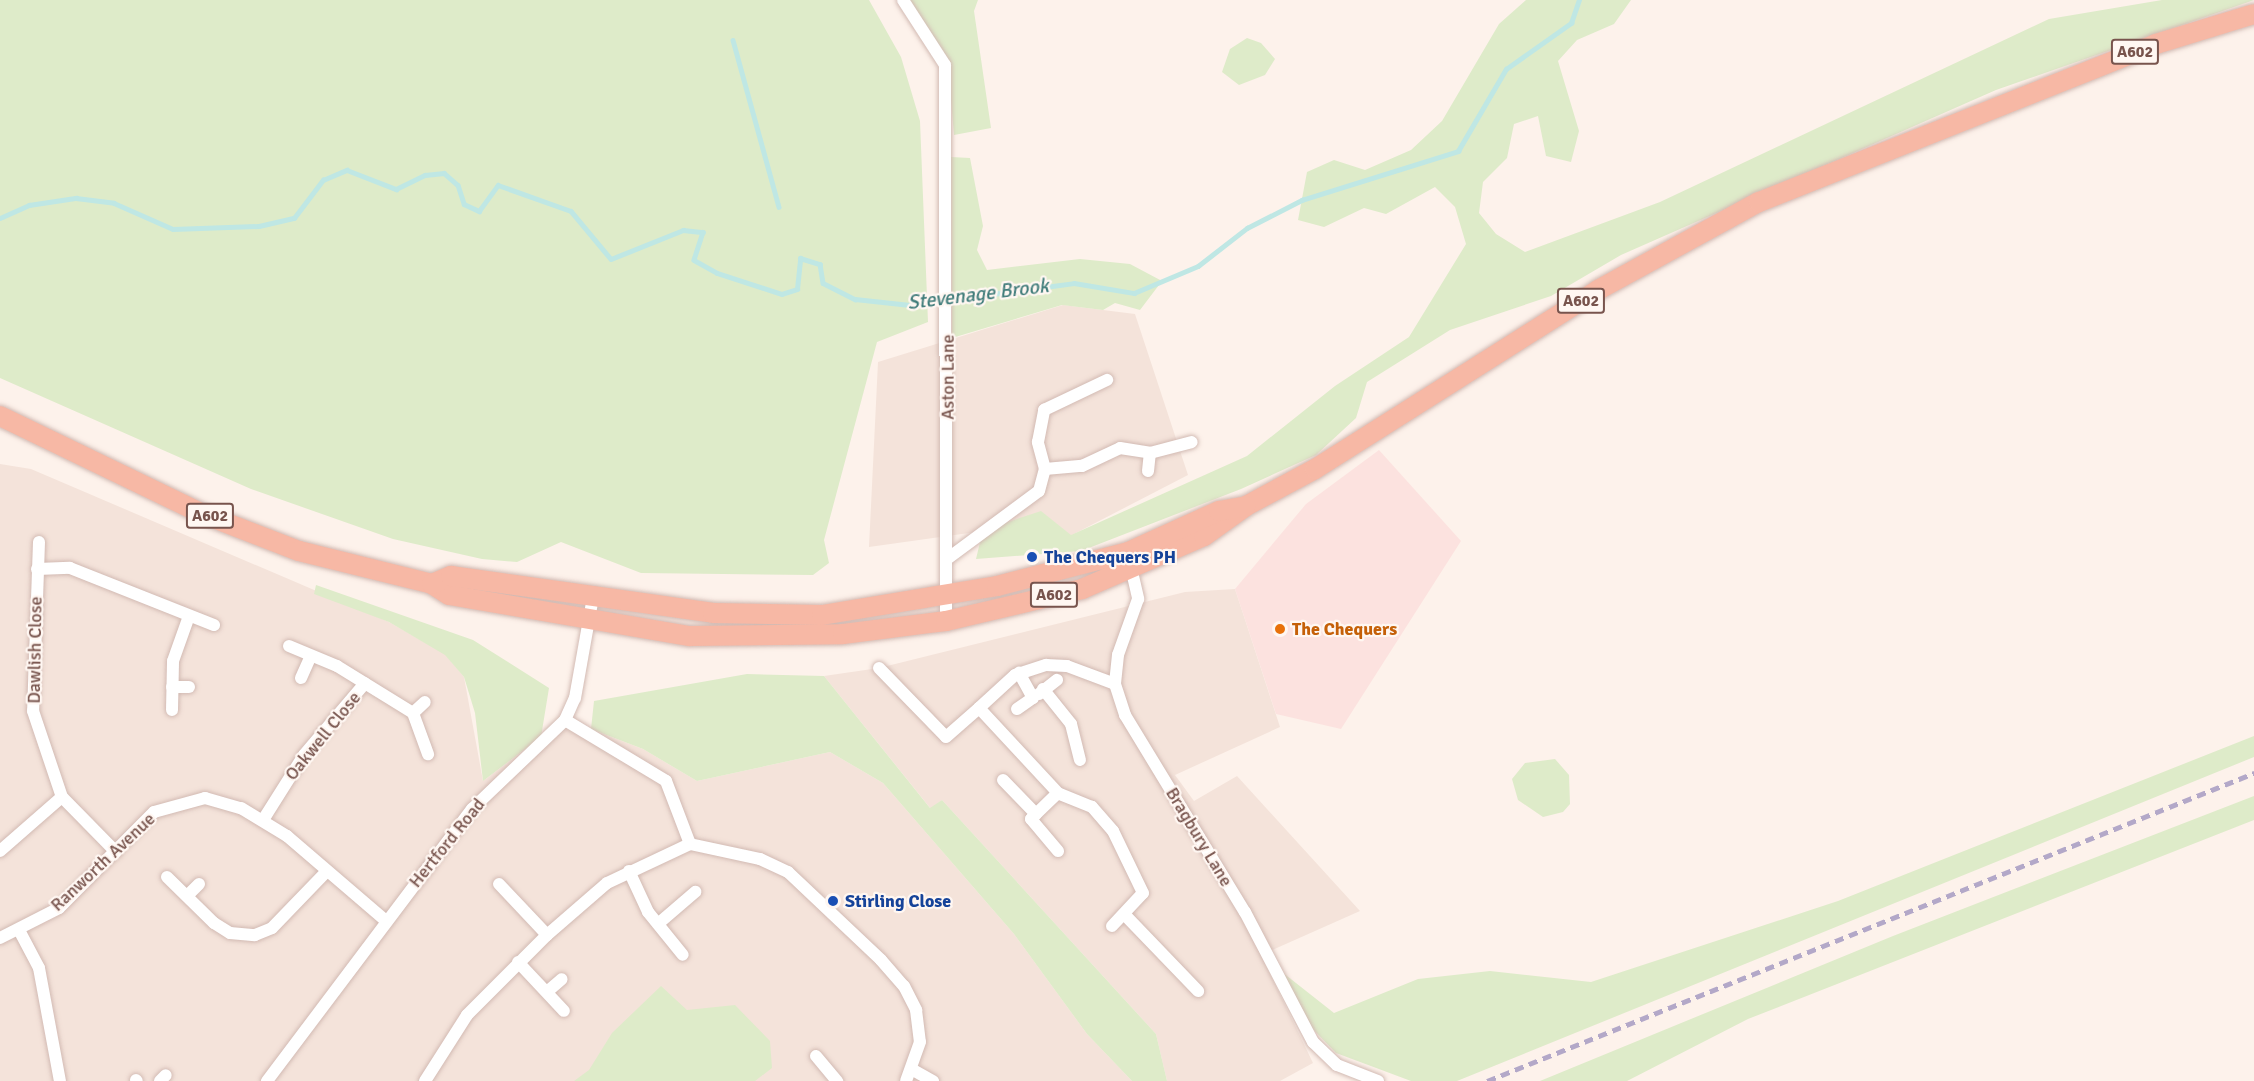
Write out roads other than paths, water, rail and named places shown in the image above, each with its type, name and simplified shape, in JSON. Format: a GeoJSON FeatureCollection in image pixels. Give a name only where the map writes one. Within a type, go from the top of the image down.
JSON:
{"type":"FeatureCollection","features":[{"type":"Feature","properties":{"kind":"highway","name":"A602"},"geometry":{"type":"LineString","coordinates":[[0,416],[203,514],[299,551],[432,584],[449,595],[514,608],[690,636],[768,638],[946,621],[1082,589],[1129,561],[1228,523],[1246,506],[1315,469],[1598,290],[1760,202],[2145,48],[2254,14]]}},
{"type":"Feature","properties":{"kind":"highway","name":"A602"},"geometry":{"type":"LineString","coordinates":[[432,584],[451,576],[713,614],[822,615],[942,597],[1129,561]]}},
{"type":"Feature","properties":{"kind":"street","name":"Aston Lane"},"geometry":{"type":"LineString","coordinates":[[903,0],[945,65],[946,559],[942,597],[946,621]]}},
{"type":"Feature","properties":{"kind":"street"},"geometry":{"type":"LineString","coordinates":[[946,559],[1039,491],[1045,469],[1038,442],[1044,410],[1107,380]]}},
{"type":"Feature","properties":{"kind":"street"},"geometry":{"type":"LineString","coordinates":[[1045,469],[1082,466],[1120,448],[1150,453],[1192,442]]}},
{"type":"Feature","properties":{"kind":"street"},"geometry":{"type":"LineString","coordinates":[[1148,471],[1150,453]]}},
{"type":"Feature","properties":{"kind":"street","name":"Dawlish Close"},"geometry":{"type":"LineString","coordinates":[[39,542],[33,711],[62,797],[116,852]]}},
{"type":"Feature","properties":{"kind":"street","name":"Bragbury Lane"},"geometry":{"type":"LineString","coordinates":[[1129,561],[1138,599],[1118,655],[1115,684],[1125,715],[1245,912],[1313,1042],[1337,1065],[1378,1081]]}},
{"type":"Feature","properties":{"kind":"street","name":"Dawlish Close"},"geometry":{"type":"LineString","coordinates":[[37,569],[70,568],[214,625]]}},
{"type":"Feature","properties":{"kind":"street","name":"Hertford Road"},"geometry":{"type":"LineString","coordinates":[[267,1081],[385,921],[472,809],[565,720],[575,698],[593,597]]}},
{"type":"Feature","properties":{"kind":"street"},"geometry":{"type":"LineString","coordinates":[[171,710],[175,652],[189,616]]}},
{"type":"Feature","properties":{"kind":"street","name":"Oakwell Close"},"geometry":{"type":"LineString","coordinates":[[289,646],[365,683],[413,713]]}},
{"type":"Feature","properties":{"kind":"street"},"geometry":{"type":"LineString","coordinates":[[301,678],[312,656]]}},
{"type":"Feature","properties":{"kind":"street"},"geometry":{"type":"LineString","coordinates":[[879,668],[946,737],[1019,673],[1056,664],[1115,684]]}},
{"type":"Feature","properties":{"kind":"street"},"geometry":{"type":"LineString","coordinates":[[1019,673],[1033,698]]}},
{"type":"Feature","properties":{"kind":"street"},"geometry":{"type":"LineString","coordinates":[[1017,710],[1056,680]]}},
{"type":"Feature","properties":{"kind":"street","name":"Oakwell Close"},"geometry":{"type":"LineString","coordinates":[[263,820],[304,755],[365,683]]}},
{"type":"Feature","properties":{"kind":"street"},"geometry":{"type":"LineString","coordinates":[[172,687],[189,687]]}},
{"type":"Feature","properties":{"kind":"street"},"geometry":{"type":"LineString","coordinates":[[1043,689],[1071,724],[1080,759]]}},
{"type":"Feature","properties":{"kind":"street"},"geometry":{"type":"LineString","coordinates":[[425,702],[413,713],[428,754]]}},
{"type":"Feature","properties":{"kind":"street"},"geometry":{"type":"LineString","coordinates":[[979,708],[1058,793],[1099,813],[1138,875],[1143,893],[1112,926]]}},
{"type":"Feature","properties":{"kind":"street"},"geometry":{"type":"LineString","coordinates":[[565,720],[666,781],[690,844]]}},
{"type":"Feature","properties":{"kind":"street"},"geometry":{"type":"LineString","coordinates":[[1004,780],[1036,814]]}},
{"type":"Feature","properties":{"kind":"street"},"geometry":{"type":"LineString","coordinates":[[1058,793],[1031,819],[1058,852]]}},
{"type":"Feature","properties":{"kind":"street"},"geometry":{"type":"LineString","coordinates":[[1,848],[62,797]]}},
{"type":"Feature","properties":{"kind":"street","name":"Ranworth Avenue"},"geometry":{"type":"LineString","coordinates":[[0,938],[59,908],[154,812],[183,800],[216,801],[263,820],[385,921]]}},
{"type":"Feature","properties":{"kind":"street"},"geometry":{"type":"LineString","coordinates":[[427,1080],[467,1015],[547,935],[607,883],[690,844],[774,863],[804,883],[844,922],[904,986],[916,1010],[920,1042],[910,1076],[933,1081]]}},
{"type":"Feature","properties":{"kind":"street"},"geometry":{"type":"LineString","coordinates":[[167,877],[230,933],[255,935],[272,928],[327,871]]}},
{"type":"Feature","properties":{"kind":"street"},"geometry":{"type":"LineString","coordinates":[[629,871],[659,923],[683,955]]}},
{"type":"Feature","properties":{"kind":"street"},"geometry":{"type":"LineString","coordinates":[[187,896],[199,884]]}},
{"type":"Feature","properties":{"kind":"street"},"geometry":{"type":"LineString","coordinates":[[499,884],[547,935]]}},
{"type":"Feature","properties":{"kind":"street"},"geometry":{"type":"LineString","coordinates":[[659,923],[695,892]]}},
{"type":"Feature","properties":{"kind":"street"},"geometry":{"type":"LineString","coordinates":[[508,914],[518,905]]}},
{"type":"Feature","properties":{"kind":"street"},"geometry":{"type":"LineString","coordinates":[[1124,914],[1198,991]]}},
{"type":"Feature","properties":{"kind":"street"},"geometry":{"type":"LineString","coordinates":[[19,930],[39,968],[60,1081]]}},
{"type":"Feature","properties":{"kind":"street"},"geometry":{"type":"LineString","coordinates":[[519,962],[564,1011]]}},
{"type":"Feature","properties":{"kind":"street"},"geometry":{"type":"LineString","coordinates":[[548,991],[562,979]]}},
{"type":"Feature","properties":{"kind":"street"},"geometry":{"type":"LineString","coordinates":[[816,1056],[837,1081]]}},
{"type":"Feature","properties":{"kind":"waterway","name":"Stevenage Brook"},"geometry":{"type":"LineString","coordinates":[[0,218],[29,205],[76,198],[114,203],[173,229],[259,226],[294,218],[323,180],[347,170],[396,189],[425,175],[444,173],[458,185],[464,204],[479,211],[498,185],[571,211],[611,259],[683,230],[703,232],[694,260],[717,273],[782,294],[797,289],[800,258],[820,264],[823,283],[855,299],[910,305],[1074,283],[1134,293],[1198,266],[1247,228],[1302,200],[1458,151],[1506,69],[1571,23],[1579,0]]}},
{"type":"Feature","properties":{"kind":"waterway"},"geometry":{"type":"LineString","coordinates":[[733,40],[779,207]]}},
{"type":"Feature","properties":{"kind":"railway"},"geometry":{"type":"LineString","coordinates":[[1487,1081],[2254,773]]}},
{"type":"Feature","properties":{"kind":"place","name":"The Chequers PH"},"geometry":{"type":"Point","coordinates":[1032,557]}},
{"type":"Feature","properties":{"kind":"place","name":"The Chequers"},"geometry":{"type":"Point","coordinates":[1280,629]}},
{"type":"Feature","properties":{"kind":"place","name":"Stirling Close"},"geometry":{"type":"Point","coordinates":[833,901]}}]}
